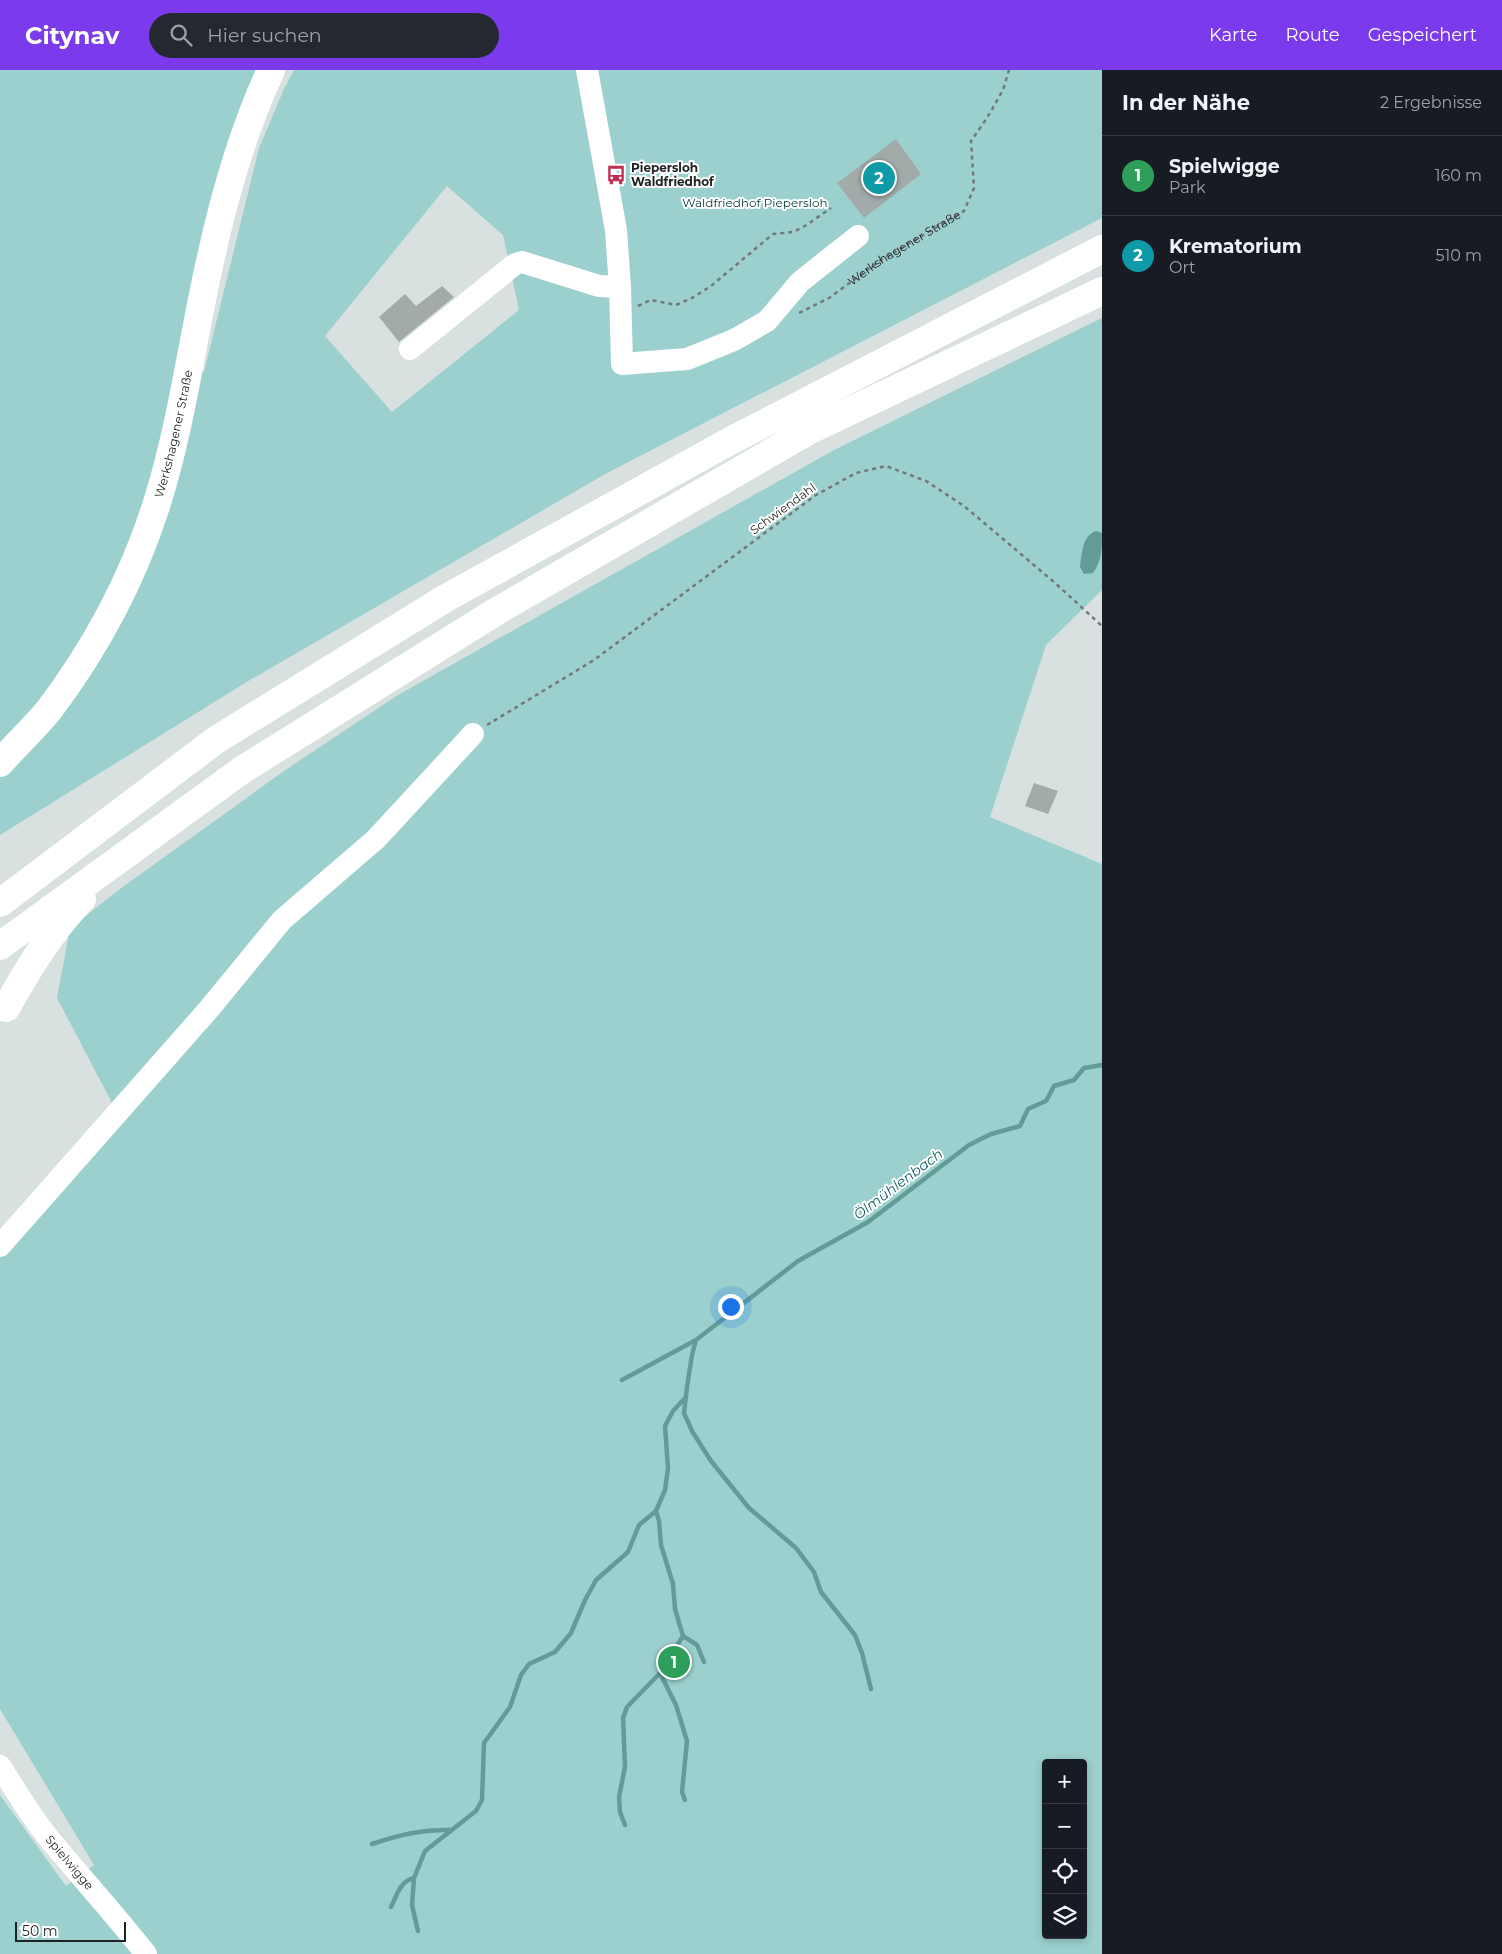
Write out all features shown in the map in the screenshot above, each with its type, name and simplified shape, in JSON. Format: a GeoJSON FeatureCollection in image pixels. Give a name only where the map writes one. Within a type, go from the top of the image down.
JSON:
{"type":"FeatureCollection","features":[{"type":"Feature","properties":{"kind":"main road","name":"Werkshagener Straße"},"geometry":{"type":"LineString","coordinates":[[0,763],[48,710],[88,652],[116,602],[138,555],[156,505],[175,433],[210,259],[226,195],[250,119],[271,70]]}},
{"type":"Feature","properties":{"kind":"main road"},"geometry":{"type":"LineString","coordinates":[[0,904],[216,740],[446,598],[732,440],[1102,249]]}},
{"type":"Feature","properties":{"kind":"main road"},"geometry":{"type":"LineString","coordinates":[[0,946],[242,770],[497,611],[810,430],[1102,291]]}},
{"type":"Feature","properties":{"kind":"main road"},"geometry":{"type":"LineString","coordinates":[[3,1014],[32,962],[71,910],[126,853]]}},
{"type":"Feature","properties":{"kind":"main road"},"geometry":{"type":"LineString","coordinates":[[0,884],[49,865]]}},
{"type":"Feature","properties":{"kind":"lane"},"geometry":{"type":"LineString","coordinates":[[587,70],[616,230],[622,364],[687,359],[734,340],[767,321],[800,282],[858,236]]}},
{"type":"Feature","properties":{"kind":"lane"},"geometry":{"type":"LineString","coordinates":[[410,349],[515,264],[522,262],[599,286],[620,287]]}},
{"type":"Feature","properties":{"kind":"lane"},"geometry":{"type":"LineString","coordinates":[[0,1246],[202,1016],[282,920],[376,839],[473,734]]}},
{"type":"Feature","properties":{"kind":"lane","name":"Spielwigge"},"geometry":{"type":"LineString","coordinates":[[0,1766],[33,1817],[56,1848],[119,1919],[146,1954]]}},
{"type":"Feature","properties":{"kind":"path","name":"Werkshagener Straße"},"geometry":{"type":"LineString","coordinates":[[798,314],[829,298],[880,260],[964,211],[974,188],[971,141],[1003,90],[1009,70]]}},
{"type":"Feature","properties":{"kind":"path"},"geometry":{"type":"LineString","coordinates":[[621,313],[651,300],[676,305],[692,298],[711,286],[773,234],[794,232],[831,208]]}},
{"type":"Feature","properties":{"kind":"path","name":"Schwiendahl"},"geometry":{"type":"LineString","coordinates":[[473,734],[594,660],[816,495],[856,473],[886,466],[926,481],[964,506],[1054,582],[1102,626]]}},
{"type":"Feature","properties":{"kind":"green space","name":"Waldfriedhof Piepersloh"},"geometry":{"type":"Polygon","coordinates":[[[0,70],[273,70],[193,371],[204,372],[259,148],[294,70],[1102,70],[1102,218],[607,473],[245,683],[0,835],[0,70]],[[447,186],[325,336],[392,412],[519,310],[503,235],[447,186]]]}},
{"type":"Feature","properties":{"kind":"green space"},"geometry":{"type":"Polygon","coordinates":[[[1102,318],[1102,590],[1046,645],[990,817],[1102,864],[1102,1954],[0,1954],[0,1795],[66,1886],[94,1865],[0,1709],[0,1253],[114,1129],[111,1101],[57,998],[70,928],[124,886],[284,771],[398,695],[834,450],[1102,318]]]}},
{"type":"Feature","properties":{"kind":"shaded area"},"geometry":{"type":"Polygon","coordinates":[[[1096,531],[1102,533],[1100,559],[1093,573],[1084,574],[1080,567],[1082,551],[1085,541],[1091,533],[1096,531]]]}},
{"type":"Feature","properties":{"kind":"building"},"geometry":{"type":"Polygon","coordinates":[[[896,139],[921,174],[864,218],[837,183],[896,139]]]}},
{"type":"Feature","properties":{"kind":"building"},"geometry":{"type":"Polygon","coordinates":[[[442,286],[454,297],[399,342],[379,317],[405,294],[416,306],[442,286]]]}},
{"type":"Feature","properties":{"kind":"building"},"geometry":{"type":"Polygon","coordinates":[[[1034,783],[1058,791],[1048,814],[1025,806],[1034,783]]]}},
{"type":"Feature","properties":{"kind":"waterway","name":"Ölmühlenbach"},"geometry":{"type":"LineString","coordinates":[[871,1689],[862,1653],[855,1635],[821,1592],[814,1572],[796,1548],[749,1508],[711,1461],[692,1431],[684,1413],[692,1355],[696,1340],[798,1261],[868,1222],[969,1145],[991,1134],[1020,1126],[1028,1109],[1046,1101],[1054,1086],[1074,1080],[1084,1068],[1102,1065]]}},
{"type":"Feature","properties":{"kind":"waterway"},"geometry":{"type":"LineString","coordinates":[[622,1380],[696,1340]]}},
{"type":"Feature","properties":{"kind":"waterway"},"geometry":{"type":"LineString","coordinates":[[418,1931],[412,1905],[414,1878],[425,1851],[476,1811],[482,1800],[484,1743],[510,1707],[521,1675],[529,1664],[555,1652],[571,1633],[596,1580],[628,1552],[639,1525],[656,1511],[665,1490],[668,1468],[665,1426],[673,1411],[686,1397]]}},
{"type":"Feature","properties":{"kind":"waterway"},"geometry":{"type":"LineString","coordinates":[[625,1825],[620,1812],[619,1797],[625,1767],[623,1718],[627,1707],[660,1673],[683,1636],[675,1609],[673,1584],[661,1545],[659,1521],[656,1511]]}},
{"type":"Feature","properties":{"kind":"waterway"},"geometry":{"type":"LineString","coordinates":[[683,1636],[697,1645],[704,1662]]}},
{"type":"Feature","properties":{"kind":"waterway"},"geometry":{"type":"LineString","coordinates":[[660,1673],[676,1705],[687,1741],[682,1792],[685,1800]]}},
{"type":"Feature","properties":{"kind":"waterway"},"geometry":{"type":"LineString","coordinates":[[372,1844],[411,1833],[451,1830]]}},
{"type":"Feature","properties":{"kind":"waterway"},"geometry":{"type":"LineString","coordinates":[[391,1907],[402,1885],[414,1878]]}},
{"type":"Feature","properties":{"kind":"place","name":"Piepersloh Waldfriedhof"},"geometry":{"type":"Point","coordinates":[616,175]}},
{"type":"Feature","properties":{"kind":"place","name":"Krematorium"},"geometry":{"type":"Point","coordinates":[879,178]}},
{"type":"Feature","properties":{"kind":"place","name":"Spielwigge"},"geometry":{"type":"Point","coordinates":[674,1662]}}]}
